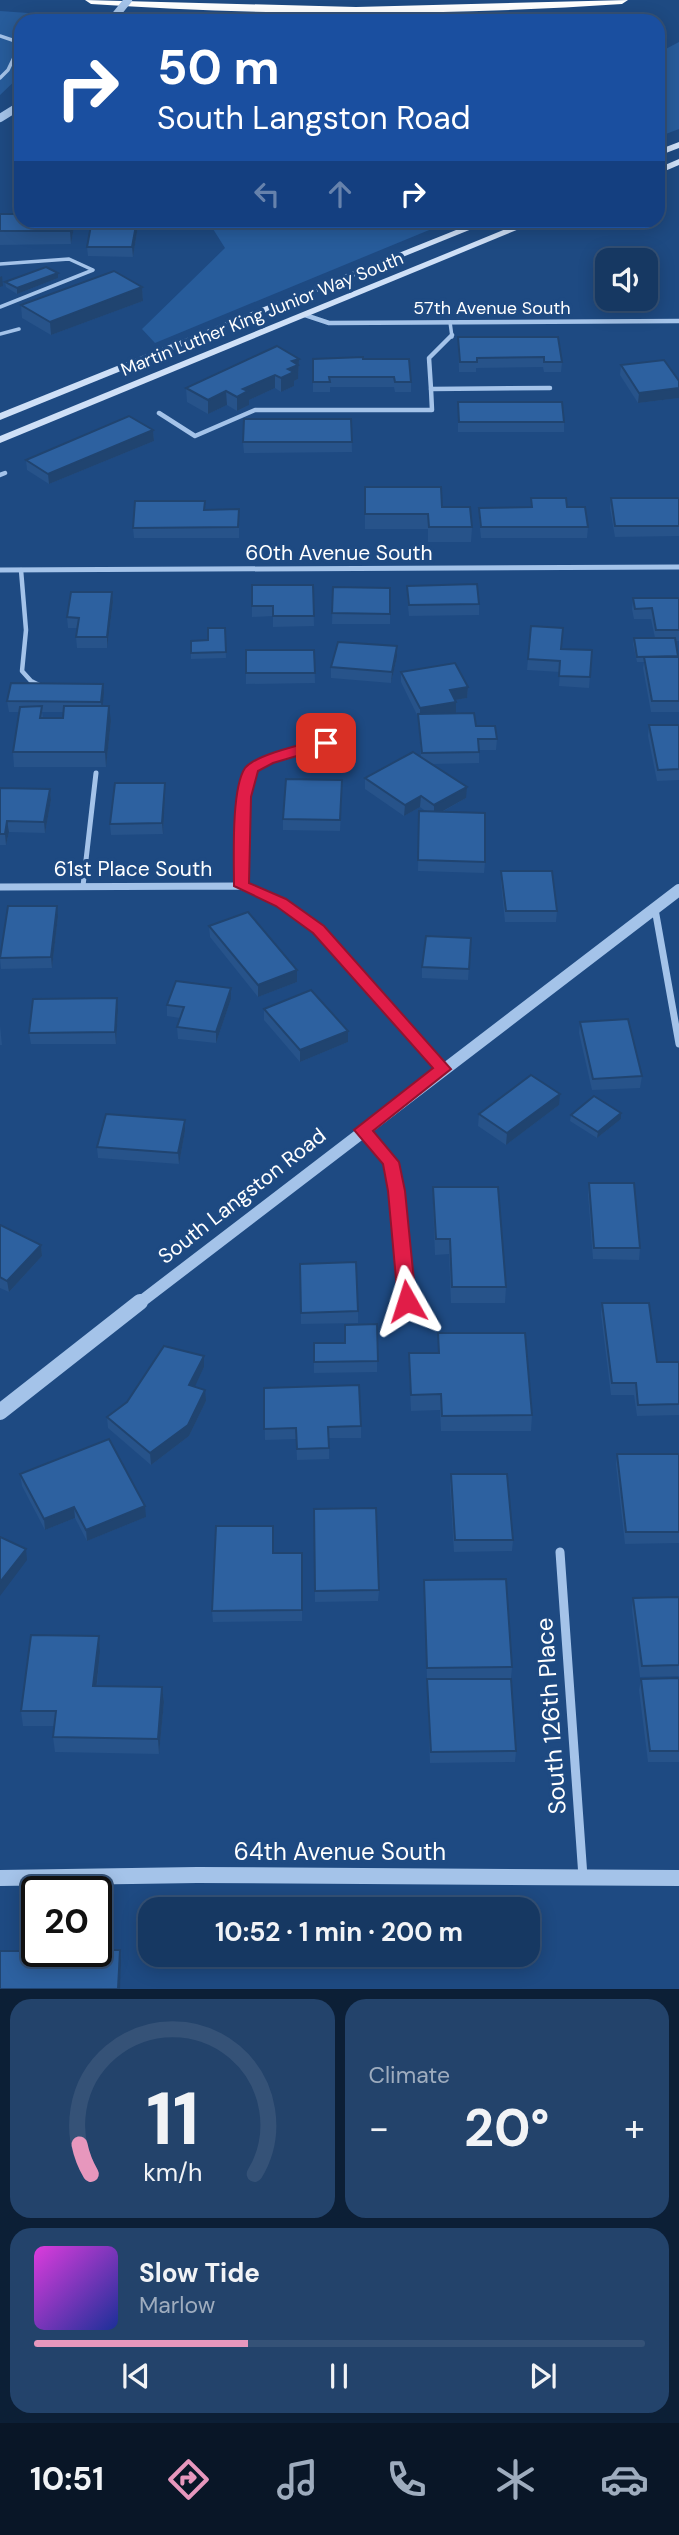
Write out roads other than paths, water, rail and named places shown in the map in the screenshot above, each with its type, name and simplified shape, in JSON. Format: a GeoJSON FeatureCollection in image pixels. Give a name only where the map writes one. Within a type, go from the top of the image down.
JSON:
{"type":"FeatureCollection","features":[{"type":"Feature","properties":{"kind":"highway"},"geometry":{"type":"LineString","coordinates":[[91,0],[358,11],[468,9],[622,0]]}},
{"type":"Feature","properties":{"kind":"main road","name":"Martin Luther King Junior Way South"},"geometry":{"type":"LineString","coordinates":[[0,417],[471,228]]}},
{"type":"Feature","properties":{"kind":"main road","name":"Martin Luther King Junior Way South"},"geometry":{"type":"LineString","coordinates":[[0,440],[518,228]]}},
{"type":"Feature","properties":{"kind":"street"},"geometry":{"type":"LineString","coordinates":[[119,14],[133,2]]}},
{"type":"Feature","properties":{"kind":"street","name":"57th Avenue South"},"geometry":{"type":"LineString","coordinates":[[306,315],[330,323],[679,321]]}},
{"type":"Feature","properties":{"kind":"street","name":"60th Avenue South"},"geometry":{"type":"LineString","coordinates":[[0,570],[679,567]]}},
{"type":"Feature","properties":{"kind":"street"},"geometry":{"type":"LineString","coordinates":[[241,886],[244,797],[252,769],[277,757],[326,743]]}},
{"type":"Feature","properties":{"kind":"street","name":"61st Place South"},"geometry":{"type":"LineString","coordinates":[[0,887],[241,886],[281,903],[319,929],[443,1069]]}},
{"type":"Feature","properties":{"kind":"street","name":"South Langston Road"},"geometry":{"type":"LineString","coordinates":[[0,1412],[362,1130],[679,890]]}},
{"type":"Feature","properties":{"kind":"street"},"geometry":{"type":"LineString","coordinates":[[655,908],[679,1044]]}},
{"type":"Feature","properties":{"kind":"street","name":"South 126th Place"},"geometry":{"type":"LineString","coordinates":[[561,1552],[583,1877]]}},
{"type":"Feature","properties":{"kind":"street","name":"64th Avenue South"},"geometry":{"type":"LineString","coordinates":[[0,1878],[197,1875],[679,1878]]}},
{"type":"Feature","properties":{"kind":"lane"},"geometry":{"type":"LineString","coordinates":[[0,78],[14,57]]}},
{"type":"Feature","properties":{"kind":"lane"},"geometry":{"type":"LineString","coordinates":[[0,264],[69,259],[93,270],[0,307]]}},
{"type":"Feature","properties":{"kind":"lane"},"geometry":{"type":"LineString","coordinates":[[159,413],[195,436],[256,410],[432,410],[429,358],[453,337],[450,322]]}},
{"type":"Feature","properties":{"kind":"lane"},"geometry":{"type":"LineString","coordinates":[[0,334],[19,329]]}},
{"type":"Feature","properties":{"kind":"lane"},"geometry":{"type":"LineString","coordinates":[[430,389],[550,388]]}},
{"type":"Feature","properties":{"kind":"lane"},"geometry":{"type":"LineString","coordinates":[[21,570],[26,630],[22,671],[31,681],[43,687],[52,687]]}},
{"type":"Feature","properties":{"kind":"lane"},"geometry":{"type":"LineString","coordinates":[[83,887],[96,773]]}},
{"type":"Feature","properties":{"kind":"lane"},"geometry":{"type":"LineString","coordinates":[[362,1130],[391,1162],[397,1191],[407,1301]]}}]}
